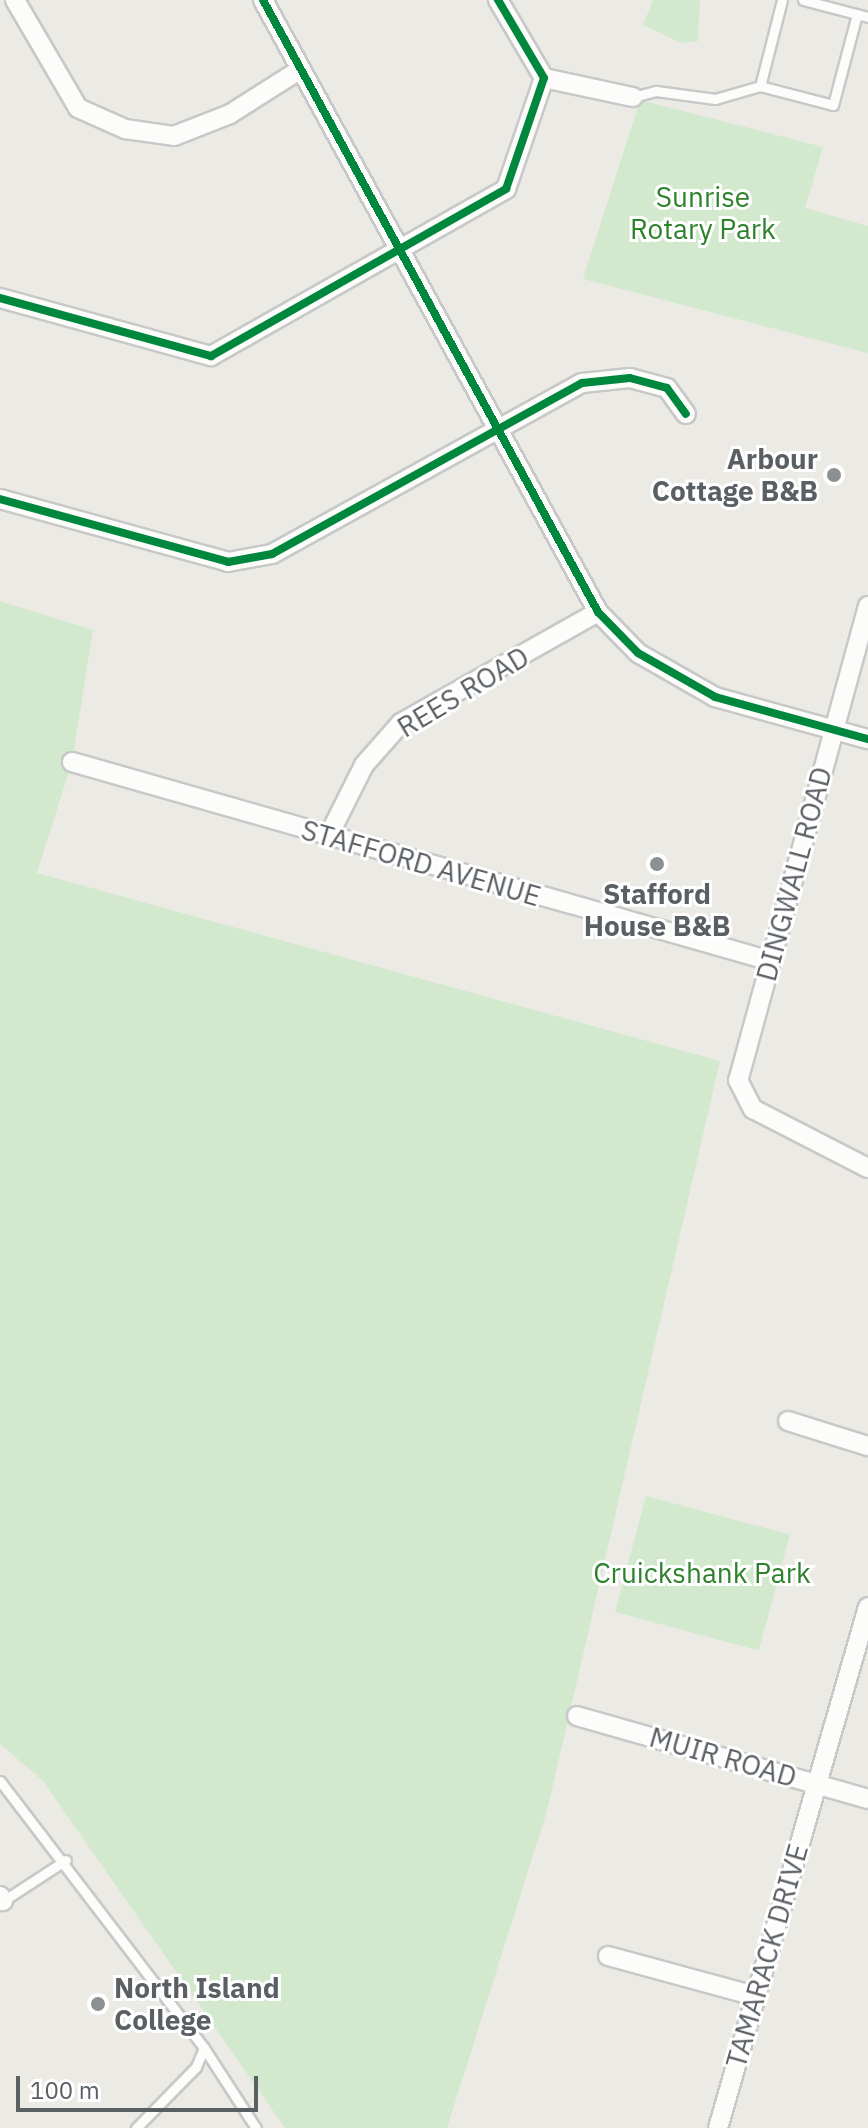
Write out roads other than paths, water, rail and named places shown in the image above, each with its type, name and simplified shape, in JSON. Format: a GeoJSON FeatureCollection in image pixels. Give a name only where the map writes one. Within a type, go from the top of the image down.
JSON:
{"type":"FeatureCollection","features":[{"type":"Feature","properties":{"kind":"street"},"geometry":{"type":"LineString","coordinates":[[15,0],[78,108],[125,129],[174,136],[230,114],[301,69]]}},
{"type":"Feature","properties":{"kind":"street"},"geometry":{"type":"LineString","coordinates":[[263,0],[598,612],[638,653],[691,685],[868,739]]}},
{"type":"Feature","properties":{"kind":"street"},"geometry":{"type":"LineString","coordinates":[[0,298],[211,356],[506,189],[519,167],[544,78],[498,0]]}},
{"type":"Feature","properties":{"kind":"street"},"geometry":{"type":"LineString","coordinates":[[544,78],[633,97]]}},
{"type":"Feature","properties":{"kind":"street"},"geometry":{"type":"LineString","coordinates":[[0,499],[228,562],[272,554],[582,383],[630,378],[667,388],[686,414]]}},
{"type":"Feature","properties":{"kind":"street","name":"DINGWALL ROAD"},"geometry":{"type":"LineString","coordinates":[[868,606],[738,1080],[742,1096],[868,1168]]}},
{"type":"Feature","properties":{"kind":"street","name":"REES ROAD"},"geometry":{"type":"LineString","coordinates":[[328,837],[364,765],[401,723],[598,612]]}},
{"type":"Feature","properties":{"kind":"street","name":"STAFFORD AVENUE"},"geometry":{"type":"LineString","coordinates":[[72,762],[771,961]]}},
{"type":"Feature","properties":{"kind":"street"},"geometry":{"type":"LineString","coordinates":[[788,1421],[868,1446]]}},
{"type":"Feature","properties":{"kind":"street","name":"TAMARACK DRIVE"},"geometry":{"type":"LineString","coordinates":[[718,2128],[868,1607]]}},
{"type":"Feature","properties":{"kind":"street","name":"MUIR ROAD"},"geometry":{"type":"LineString","coordinates":[[577,1716],[868,1799]]}},
{"type":"Feature","properties":{"kind":"street"},"geometry":{"type":"LineString","coordinates":[[608,1956],[755,1996]]}},
{"type":"Feature","properties":{"kind":"lane"},"geometry":{"type":"LineString","coordinates":[[760,86],[782,0]]}},
{"type":"Feature","properties":{"kind":"lane"},"geometry":{"type":"LineString","coordinates":[[803,0],[868,17]]}},
{"type":"Feature","properties":{"kind":"lane"},"geometry":{"type":"LineString","coordinates":[[633,97],[656,91],[715,99],[760,86],[833,105],[857,14]]}},
{"type":"Feature","properties":{"kind":"lane"},"geometry":{"type":"LineString","coordinates":[[0,1781],[66,1860],[204,2048],[256,2128]]}},
{"type":"Feature","properties":{"kind":"lane"},"geometry":{"type":"LineString","coordinates":[[1,1900],[66,1860]]}},
{"type":"Feature","properties":{"kind":"lane"},"geometry":{"type":"LineString","coordinates":[[136,2128],[196,2067],[204,2048]]}},
{"type":"Feature","properties":{"kind":"place","name":"Arbour Cottage B&B"},"geometry":{"type":"Point","coordinates":[834,475]}},
{"type":"Feature","properties":{"kind":"place","name":"Stafford House B&B"},"geometry":{"type":"Point","coordinates":[657,864]}},
{"type":"Feature","properties":{"kind":"place","name":"North Island College"},"geometry":{"type":"Point","coordinates":[98,2004]}},
{"type":"Feature","properties":{"kind":"park label","name":"Sunrise Rotary Park"},"geometry":{"type":"Point","coordinates":[703,213]}},
{"type":"Feature","properties":{"kind":"park label","name":"Cruickshank Park"},"geometry":{"type":"Point","coordinates":[702,1573]}}]}
